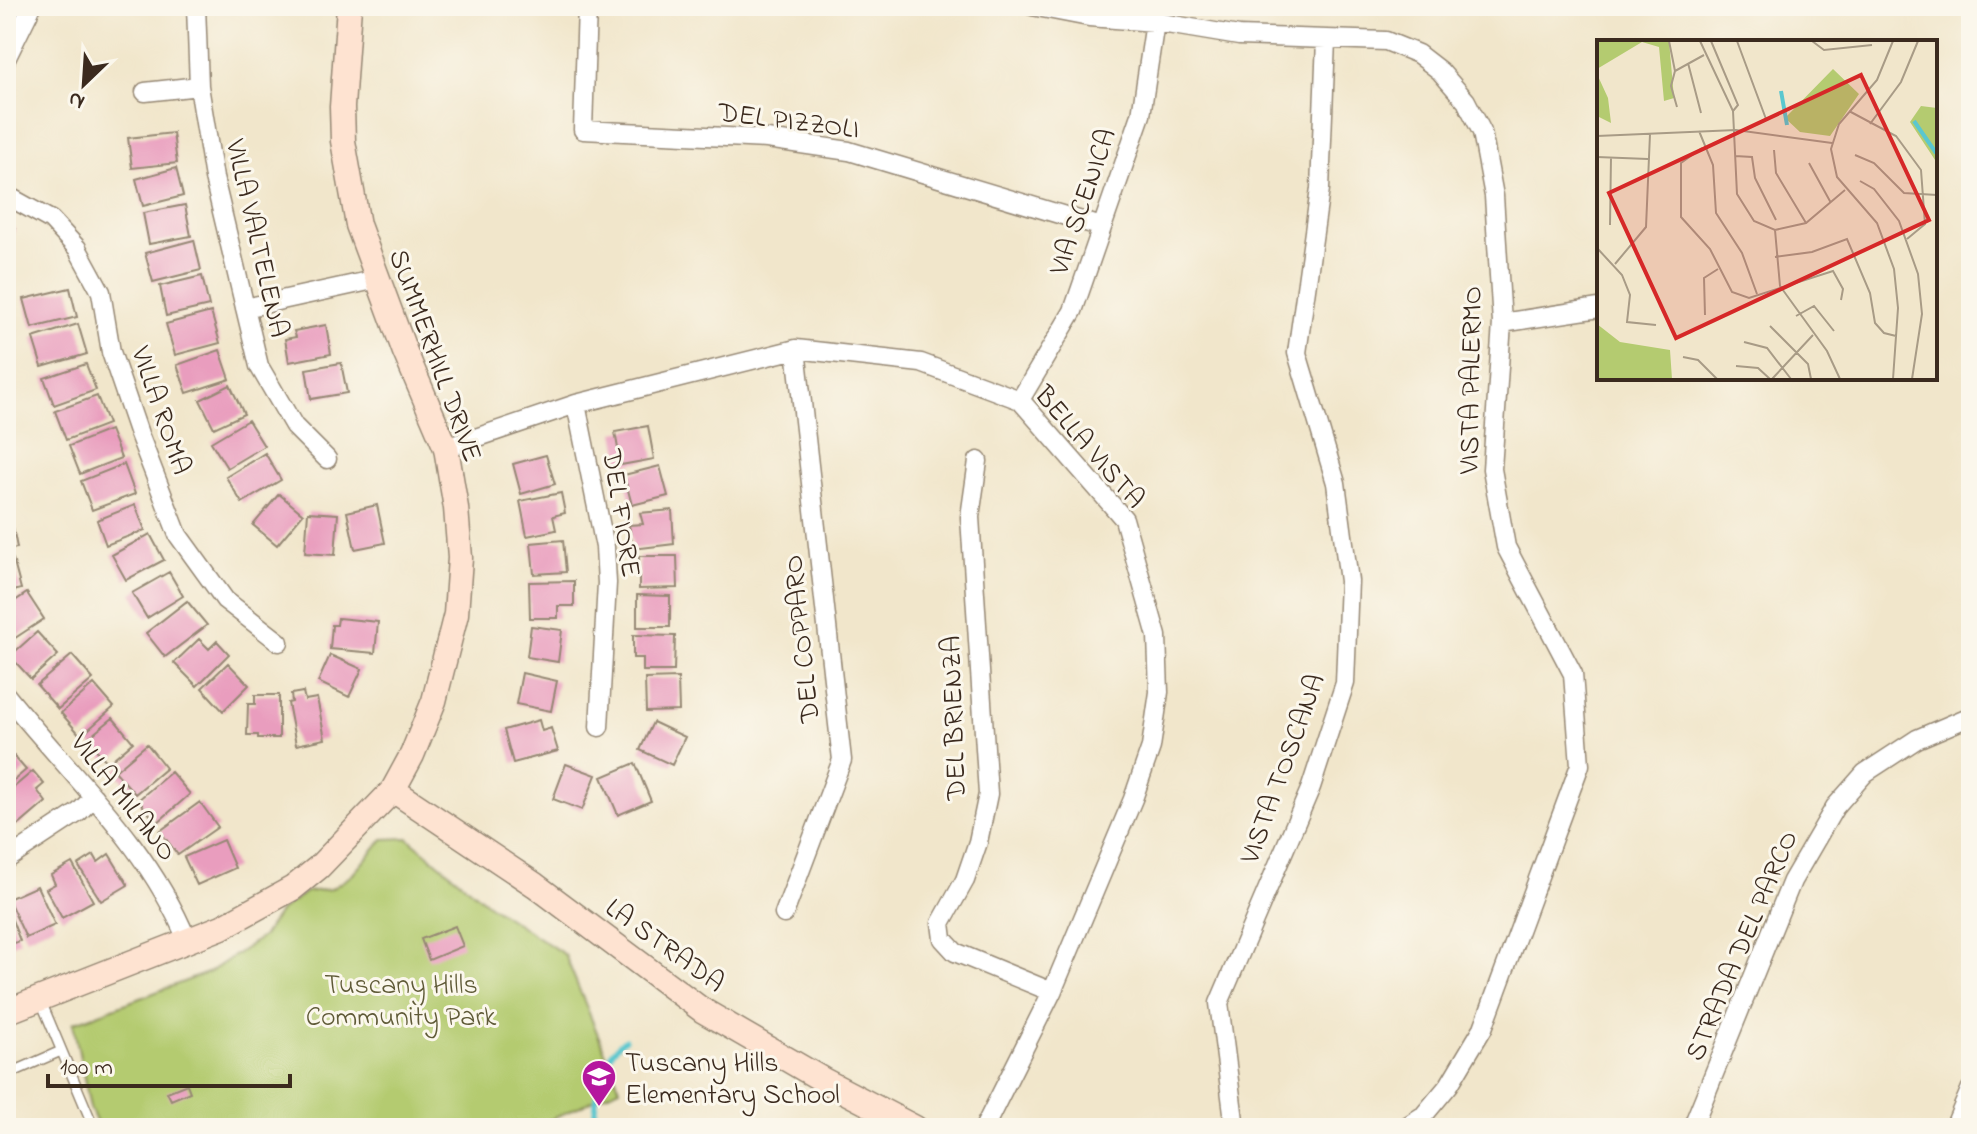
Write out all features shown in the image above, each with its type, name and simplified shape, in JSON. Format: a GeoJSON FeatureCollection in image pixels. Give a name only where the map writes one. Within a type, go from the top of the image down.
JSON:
{"type":"FeatureCollection","features":[{"type":"Feature","properties":{"kind":"main road","name":"SUMMERHILL DRIVE"},"geometry":{"type":"LineString","coordinates":[[6,1012],[222,927],[293,888],[319,867],[393,790],[412,755],[434,701],[456,614],[460,558],[456,508],[446,448],[358,225],[343,141],[342,107],[349,6]]}},
{"type":"Feature","properties":{"kind":"main road","name":"LA STRADA"},"geometry":{"type":"LineString","coordinates":[[393,790],[535,885],[702,1010],[823,1080],[915,1128]]}},
{"type":"Feature","properties":{"kind":"street"},"geometry":{"type":"LineString","coordinates":[[6,59],[32,6]]}},
{"type":"Feature","properties":{"kind":"street","name":"VILLA VALTELENA"},"geometry":{"type":"LineString","coordinates":[[196,6],[199,86],[214,178],[259,366],[294,426],[327,459]]}},
{"type":"Feature","properties":{"kind":"street","name":"DEL PIZZOLI"},"geometry":{"type":"LineString","coordinates":[[587,6],[583,130],[767,139],[849,151],[1102,227]]}},
{"type":"Feature","properties":{"kind":"street","name":"VISTA PALERMO"},"geometry":{"type":"LineString","coordinates":[[1032,6],[1089,17],[1155,14],[1239,36],[1386,41],[1418,54],[1440,71],[1466,101],[1482,132],[1494,196],[1502,323],[1492,469],[1506,547],[1573,674],[1580,765],[1483,1028],[1449,1085],[1424,1115],[1404,1128]]}},
{"type":"Feature","properties":{"kind":"street","name":"VIA SCENICA"},"geometry":{"type":"LineString","coordinates":[[1020,400],[1073,311],[1141,115],[1155,14]]}},
{"type":"Feature","properties":{"kind":"street","name":"VISTA TOSCANA"},"geometry":{"type":"LineString","coordinates":[[1235,1128],[1219,1003],[1311,787],[1345,683],[1349,581],[1336,483],[1297,353],[1320,189],[1326,40]]}},
{"type":"Feature","properties":{"kind":"street"},"geometry":{"type":"LineString","coordinates":[[145,92],[199,86]]}},
{"type":"Feature","properties":{"kind":"street","name":"VILLA ROMA"},"geometry":{"type":"LineString","coordinates":[[6,195],[51,220],[77,248],[101,292],[111,352],[178,535],[225,600],[279,642]]}},
{"type":"Feature","properties":{"kind":"street"},"geometry":{"type":"LineString","coordinates":[[245,308],[378,279]]}},
{"type":"Feature","properties":{"kind":"street"},"geometry":{"type":"LineString","coordinates":[[1502,323],[1597,308]]}},
{"type":"Feature","properties":{"kind":"street","name":"BELLA VISTA"},"geometry":{"type":"LineString","coordinates":[[446,448],[576,404],[796,349],[921,363],[1020,400],[1124,519],[1157,636],[1159,692],[1151,747],[1133,799],[1052,992],[984,1128]]}},
{"type":"Feature","properties":{"kind":"street","name":"DEL COPPARO"},"geometry":{"type":"LineString","coordinates":[[784,914],[842,760],[796,349]]}},
{"type":"Feature","properties":{"kind":"street","name":"DEL FIORE"},"geometry":{"type":"LineString","coordinates":[[576,404],[605,547],[607,583],[599,727]]}},
{"type":"Feature","properties":{"kind":"street","name":"DEL BRIENZA"},"geometry":{"type":"LineString","coordinates":[[978,461],[970,517],[988,794],[978,842],[965,880],[941,923],[943,939],[955,952],[1052,992]]}},
{"type":"Feature","properties":{"kind":"street","name":"VILLA MILANO"},"geometry":{"type":"LineString","coordinates":[[6,695],[143,859],[173,907],[187,940]]}},
{"type":"Feature","properties":{"kind":"street","name":"STRADA DEL PARCO"},"geometry":{"type":"LineString","coordinates":[[1692,1128],[1792,881],[1835,807],[1865,773],[1917,739],[1971,716]]}},
{"type":"Feature","properties":{"kind":"street"},"geometry":{"type":"LineString","coordinates":[[6,860],[79,812],[94,797]]}},
{"type":"Feature","properties":{"kind":"street"},"geometry":{"type":"LineString","coordinates":[[1954,1128],[1971,1088]]}},
{"type":"Feature","properties":{"kind":"lane"},"geometry":{"type":"LineString","coordinates":[[40,999],[94,1128]]}},
{"type":"Feature","properties":{"kind":"lane"},"geometry":{"type":"LineString","coordinates":[[6,1075],[61,1051]]}},
{"type":"Feature","properties":{"kind":"green space","name":"Tuscany Hills Community Park"},"geometry":{"type":"Polygon","coordinates":[[[408,838],[489,905],[565,955],[620,1088],[532,1128],[99,1128],[90,1108],[73,1023],[210,972],[263,936],[279,912],[306,892],[331,889],[352,875],[383,839],[408,838]]]}},
{"type":"Feature","properties":{"kind":"building"},"geometry":{"type":"Polygon","coordinates":[[[173,133],[177,163],[132,168],[128,138],[173,133]]]}},
{"type":"Feature","properties":{"kind":"building"},"geometry":{"type":"Polygon","coordinates":[[[176,168],[183,196],[143,206],[136,179],[176,168]]]}},
{"type":"Feature","properties":{"kind":"building"},"geometry":{"type":"Polygon","coordinates":[[[185,205],[191,236],[149,244],[143,213],[185,205]]]}},
{"type":"Feature","properties":{"kind":"building"},"geometry":{"type":"Polygon","coordinates":[[[6,226],[15,229],[6,252],[6,226]]]}},
{"type":"Feature","properties":{"kind":"building"},"geometry":{"type":"Polygon","coordinates":[[[194,240],[201,270],[153,282],[145,253],[194,240]]]}},
{"type":"Feature","properties":{"kind":"building"},"geometry":{"type":"Polygon","coordinates":[[[202,276],[209,306],[166,316],[160,286],[202,276]]]}},
{"type":"Feature","properties":{"kind":"building"},"geometry":{"type":"Polygon","coordinates":[[[70,288],[77,317],[32,328],[24,299],[70,288]]]}},
{"type":"Feature","properties":{"kind":"building"},"geometry":{"type":"Polygon","coordinates":[[[211,312],[220,343],[175,355],[166,324],[211,312]]]}},
{"type":"Feature","properties":{"kind":"building"},"geometry":{"type":"Polygon","coordinates":[[[78,324],[87,354],[42,367],[33,338],[78,324]]]}},
{"type":"Feature","properties":{"kind":"building"},"geometry":{"type":"Polygon","coordinates":[[[326,325],[331,354],[289,362],[285,339],[296,337],[294,331],[326,325]]]}},
{"type":"Feature","properties":{"kind":"building"},"geometry":{"type":"Polygon","coordinates":[[[220,350],[230,379],[187,393],[177,365],[220,350]]]}},
{"type":"Feature","properties":{"kind":"building"},"geometry":{"type":"Polygon","coordinates":[[[341,363],[347,393],[311,399],[306,369],[341,363]]]}},
{"type":"Feature","properties":{"kind":"building"},"geometry":{"type":"Polygon","coordinates":[[[86,364],[96,390],[54,405],[44,378],[86,364]]]}},
{"type":"Feature","properties":{"kind":"building"},"geometry":{"type":"Polygon","coordinates":[[[230,385],[244,414],[214,428],[200,400],[230,385]]]}},
{"type":"Feature","properties":{"kind":"building"},"geometry":{"type":"Polygon","coordinates":[[[97,396],[108,424],[66,440],[55,411],[97,396]]]}},
{"type":"Feature","properties":{"kind":"building"},"geometry":{"type":"Polygon","coordinates":[[[248,420],[264,446],[227,468],[211,442],[248,420]]]}},
{"type":"Feature","properties":{"kind":"building"},"geometry":{"type":"Polygon","coordinates":[[[648,426],[654,459],[621,465],[615,432],[648,426]]]}},
{"type":"Feature","properties":{"kind":"building"},"geometry":{"type":"Polygon","coordinates":[[[110,430],[121,458],[80,474],[69,446],[110,430]]]}},
{"type":"Feature","properties":{"kind":"building"},"geometry":{"type":"Polygon","coordinates":[[[265,453],[281,480],[242,503],[226,477],[265,453]]]}},
{"type":"Feature","properties":{"kind":"building"},"geometry":{"type":"Polygon","coordinates":[[[546,455],[555,484],[521,494],[513,464],[546,455]]]}},
{"type":"Feature","properties":{"kind":"building"},"geometry":{"type":"Polygon","coordinates":[[[124,464],[135,494],[92,510],[81,481],[124,464]]]}},
{"type":"Feature","properties":{"kind":"building"},"geometry":{"type":"Polygon","coordinates":[[[660,466],[668,496],[632,505],[624,475],[660,466]]]}},
{"type":"Feature","properties":{"kind":"building"},"geometry":{"type":"Polygon","coordinates":[[[561,493],[565,513],[553,516],[556,530],[527,536],[520,501],[561,493]]]}},
{"type":"Feature","properties":{"kind":"building"},"geometry":{"type":"Polygon","coordinates":[[[279,494],[303,514],[277,545],[253,525],[279,494]]]}},
{"type":"Feature","properties":{"kind":"building"},"geometry":{"type":"Polygon","coordinates":[[[135,505],[145,530],[106,545],[97,520],[135,505]]]}},
{"type":"Feature","properties":{"kind":"building"},"geometry":{"type":"Polygon","coordinates":[[[377,505],[385,543],[355,549],[347,512],[377,505]]]}},
{"type":"Feature","properties":{"kind":"building"},"geometry":{"type":"Polygon","coordinates":[[[672,510],[674,544],[633,549],[629,525],[643,524],[640,513],[672,510]]]}},
{"type":"Feature","properties":{"kind":"building"},"geometry":{"type":"Polygon","coordinates":[[[308,512],[338,514],[335,555],[305,553],[308,512]]]}},
{"type":"Feature","properties":{"kind":"building"},"geometry":{"type":"Polygon","coordinates":[[[11,517],[17,548],[6,550],[6,518],[11,517]]]}},
{"type":"Feature","properties":{"kind":"building"},"geometry":{"type":"Polygon","coordinates":[[[150,534],[164,560],[126,580],[112,555],[150,534]]]}},
{"type":"Feature","properties":{"kind":"building"},"geometry":{"type":"Polygon","coordinates":[[[563,540],[566,572],[534,574],[531,543],[563,540]]]}},
{"type":"Feature","properties":{"kind":"building"},"geometry":{"type":"Polygon","coordinates":[[[639,556],[677,556],[678,588],[639,589],[639,556]]]}},
{"type":"Feature","properties":{"kind":"building"},"geometry":{"type":"Polygon","coordinates":[[[13,559],[21,589],[6,593],[6,561],[13,559]]]}},
{"type":"Feature","properties":{"kind":"building"},"geometry":{"type":"Polygon","coordinates":[[[169,572],[183,596],[147,618],[132,593],[169,572]]]}},
{"type":"Feature","properties":{"kind":"building"},"geometry":{"type":"Polygon","coordinates":[[[574,581],[574,606],[558,606],[558,618],[530,618],[529,582],[574,581]]]}},
{"type":"Feature","properties":{"kind":"building"},"geometry":{"type":"Polygon","coordinates":[[[27,593],[44,619],[6,644],[6,607],[27,593]]]}},
{"type":"Feature","properties":{"kind":"building"},"geometry":{"type":"Polygon","coordinates":[[[637,595],[670,596],[670,627],[637,627],[637,595]]]}},
{"type":"Feature","properties":{"kind":"building"},"geometry":{"type":"Polygon","coordinates":[[[187,601],[207,625],[165,657],[146,633],[187,601]]]}},
{"type":"Feature","properties":{"kind":"building"},"geometry":{"type":"Polygon","coordinates":[[[338,618],[378,622],[375,653],[330,649],[332,625],[337,625],[338,618]]]}},
{"type":"Feature","properties":{"kind":"building"},"geometry":{"type":"Polygon","coordinates":[[[531,626],[562,630],[558,662],[527,657],[531,626]]]}},
{"type":"Feature","properties":{"kind":"building"},"geometry":{"type":"Polygon","coordinates":[[[37,632],[58,655],[31,679],[10,656],[37,632]]]}},
{"type":"Feature","properties":{"kind":"building"},"geometry":{"type":"Polygon","coordinates":[[[633,635],[675,636],[674,671],[643,671],[643,658],[633,658],[633,635]]]}},
{"type":"Feature","properties":{"kind":"building"},"geometry":{"type":"Polygon","coordinates":[[[199,639],[209,649],[217,641],[229,654],[197,686],[174,663],[199,639]]]}},
{"type":"Feature","properties":{"kind":"building"},"geometry":{"type":"Polygon","coordinates":[[[72,655],[93,679],[58,709],[37,685],[72,655]]]}},
{"type":"Feature","properties":{"kind":"building"},"geometry":{"type":"Polygon","coordinates":[[[330,655],[362,669],[349,697],[318,682],[330,655]]]}},
{"type":"Feature","properties":{"kind":"building"},"geometry":{"type":"Polygon","coordinates":[[[228,663],[249,685],[223,711],[202,688],[228,663]]]}},
{"type":"Feature","properties":{"kind":"building"},"geometry":{"type":"Polygon","coordinates":[[[522,673],[557,681],[551,711],[516,704],[522,673]]]}},
{"type":"Feature","properties":{"kind":"building"},"geometry":{"type":"Polygon","coordinates":[[[678,678],[679,711],[646,712],[645,679],[678,678]]]}},
{"type":"Feature","properties":{"kind":"building"},"geometry":{"type":"Polygon","coordinates":[[[94,684],[114,707],[81,736],[61,713],[94,684]]]}},
{"type":"Feature","properties":{"kind":"building"},"geometry":{"type":"Polygon","coordinates":[[[303,692],[305,700],[317,698],[325,739],[296,745],[288,703],[292,702],[291,694],[303,692]]]}},
{"type":"Feature","properties":{"kind":"building"},"geometry":{"type":"Polygon","coordinates":[[[255,695],[279,695],[279,738],[247,735],[248,704],[255,704],[255,695]]]}},
{"type":"Feature","properties":{"kind":"building"},"geometry":{"type":"Polygon","coordinates":[[[113,718],[133,742],[108,763],[87,739],[113,718]]]}},
{"type":"Feature","properties":{"kind":"building"},"geometry":{"type":"Polygon","coordinates":[[[539,720],[542,731],[551,728],[558,751],[513,763],[504,730],[539,720]]]}},
{"type":"Feature","properties":{"kind":"building"},"geometry":{"type":"Polygon","coordinates":[[[653,722],[685,737],[672,765],[640,750],[653,722]]]}},
{"type":"Feature","properties":{"kind":"building"},"geometry":{"type":"Polygon","coordinates":[[[147,744],[166,768],[135,794],[115,771],[147,744]]]}},
{"type":"Feature","properties":{"kind":"building"},"geometry":{"type":"Polygon","coordinates":[[[6,747],[26,770],[6,787],[6,747]]]}},
{"type":"Feature","properties":{"kind":"building"},"geometry":{"type":"Polygon","coordinates":[[[635,763],[651,801],[618,815],[602,777],[635,763]]]}},
{"type":"Feature","properties":{"kind":"building"},"geometry":{"type":"Polygon","coordinates":[[[566,764],[596,775],[582,810],[553,799],[566,764]]]}},
{"type":"Feature","properties":{"kind":"building"},"geometry":{"type":"Polygon","coordinates":[[[33,771],[44,784],[37,790],[46,802],[18,826],[6,812],[6,794],[33,771]]]}},
{"type":"Feature","properties":{"kind":"building"},"geometry":{"type":"Polygon","coordinates":[[[171,772],[190,794],[157,823],[138,800],[171,772]]]}},
{"type":"Feature","properties":{"kind":"building"},"geometry":{"type":"Polygon","coordinates":[[[200,802],[218,827],[178,855],[160,831],[200,802]]]}},
{"type":"Feature","properties":{"kind":"building"},"geometry":{"type":"Polygon","coordinates":[[[223,840],[235,868],[197,885],[184,857],[223,840]]]}},
{"type":"Feature","properties":{"kind":"building"},"geometry":{"type":"Polygon","coordinates":[[[109,854],[128,885],[101,901],[78,865],[94,855],[98,862],[109,854]]]}},
{"type":"Feature","properties":{"kind":"building"},"geometry":{"type":"Polygon","coordinates":[[[72,863],[93,901],[62,918],[46,889],[55,884],[51,875],[72,863]]]}},
{"type":"Feature","properties":{"kind":"building"},"geometry":{"type":"Polygon","coordinates":[[[37,886],[55,925],[26,938],[8,899],[37,886]]]}},
{"type":"Feature","properties":{"kind":"building"},"geometry":{"type":"Polygon","coordinates":[[[9,912],[20,941],[6,946],[6,913],[9,912]]]}},
{"type":"Feature","properties":{"kind":"building"},"geometry":{"type":"Polygon","coordinates":[[[455,926],[463,946],[429,960],[421,939],[455,926]]]}},
{"type":"Feature","properties":{"kind":"building"},"geometry":{"type":"Polygon","coordinates":[[[187,1084],[190,1092],[171,1100],[167,1092],[187,1084]]]}},
{"type":"Feature","properties":{"kind":"waterway"},"geometry":{"type":"LineString","coordinates":[[592,1128],[604,1068],[609,1057],[625,1039]]}},
{"type":"Feature","properties":{"kind":"place","name":"Tuscany Hills Elementary School"},"geometry":{"type":"Point","coordinates":[599,1108]}}]}
